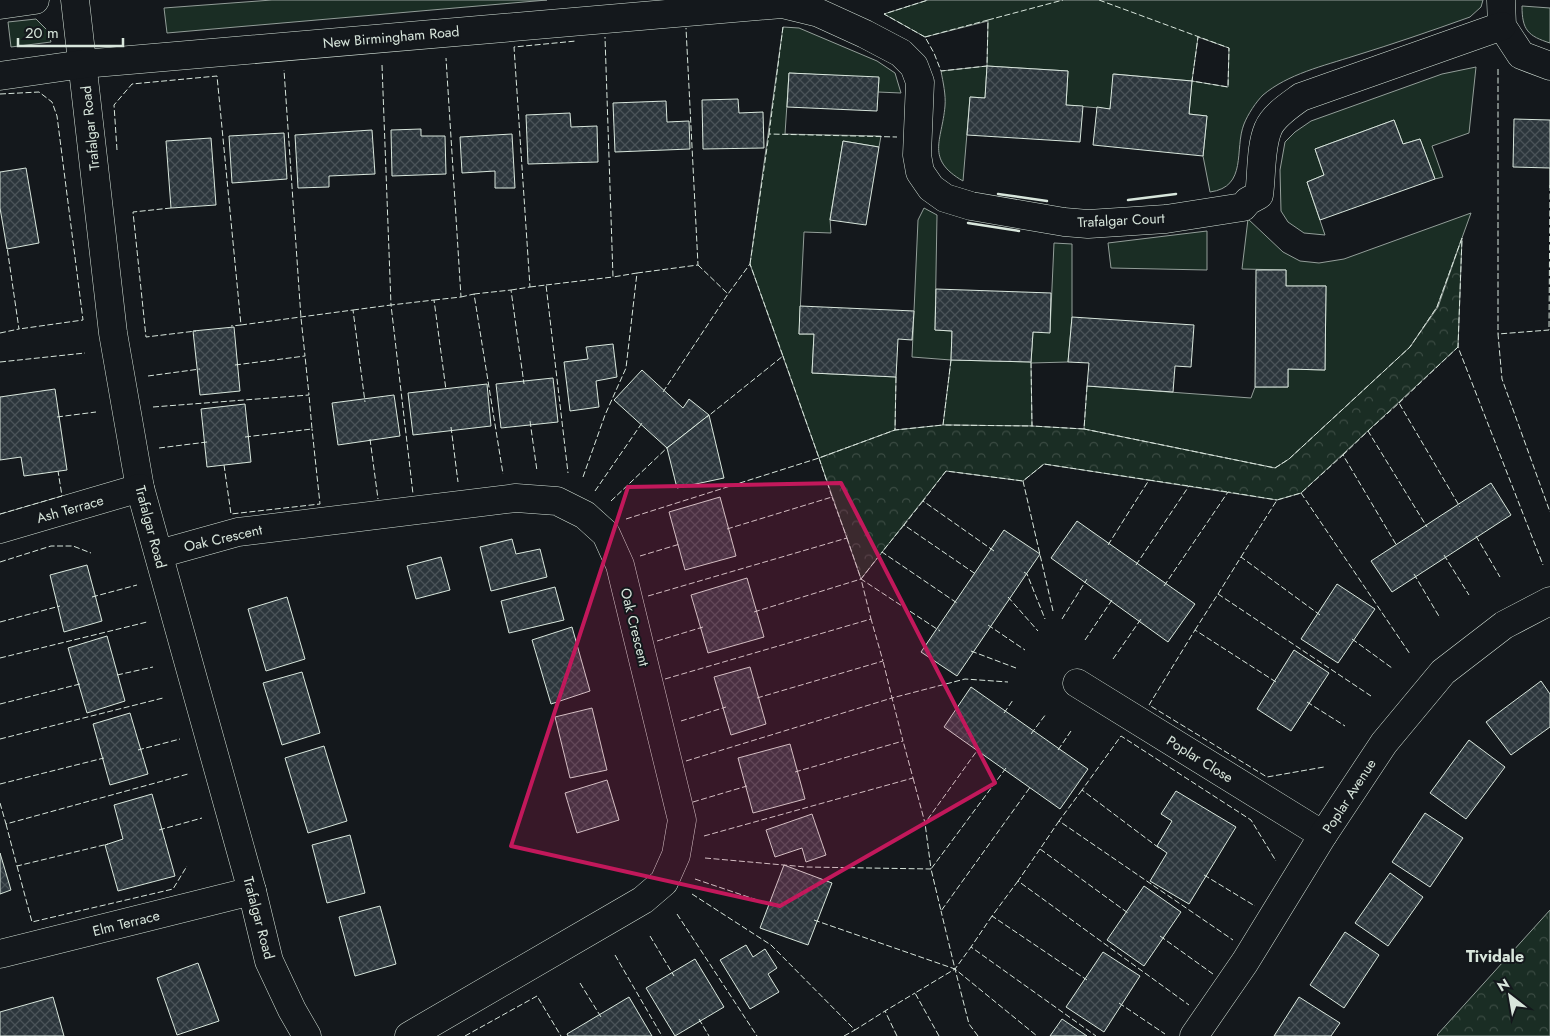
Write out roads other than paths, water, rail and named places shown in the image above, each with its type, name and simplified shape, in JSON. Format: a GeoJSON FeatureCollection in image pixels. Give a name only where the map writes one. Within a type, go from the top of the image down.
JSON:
{"type":"FeatureCollection","features":[{"type":"Feature","properties":{"kind":"main road"},"geometry":{"type":"LineString","coordinates":[[0,5],[36,0]]}},
{"type":"Feature","properties":{"kind":"main road","name":"Trafalgar Road"},"geometry":{"type":"LineString","coordinates":[[75,0],[113,333],[140,488],[252,891],[269,961],[292,1010],[307,1036]]}},
{"type":"Feature","properties":{"kind":"main road","name":"New Birmingham Road"},"geometry":{"type":"LineString","coordinates":[[0,76],[83,64],[782,4]]}},
{"type":"Feature","properties":{"kind":"main road","name":"Trafalgar Court"},"geometry":{"type":"LineString","coordinates":[[782,4],[818,13],[864,34],[901,53],[914,66],[920,82],[917,155],[920,172],[931,188],[945,198],[971,206],[1064,222],[1088,224],[1166,219],[1242,206],[1259,195],[1263,150],[1268,128],[1282,110],[1301,97],[1502,13]]}},
{"type":"Feature","properties":{"kind":"main road"},"geometry":{"type":"LineString","coordinates":[[1502,13],[1522,55],[1550,66]]}},
{"type":"Feature","properties":{"kind":"main road","name":"Ash Terrace"},"geometry":{"type":"LineString","coordinates":[[0,529],[140,488]]}},
{"type":"Feature","properties":{"kind":"main road","name":"Oak Crescent"},"geometry":{"type":"LineString","coordinates":[[159,554],[238,532],[516,498],[557,501],[586,515],[606,534],[620,565],[682,820],[676,855],[664,882],[643,900],[409,1036]]}},
{"type":"Feature","properties":{"kind":"main road","name":"Poplar Avenue"},"geometry":{"type":"LineString","coordinates":[[1194,1036],[1245,962],[1323,836],[1384,744],[1443,672],[1504,625],[1550,601]]}},
{"type":"Feature","properties":{"kind":"main road","name":"Poplar Close"},"geometry":{"type":"LineString","coordinates":[[1077,683],[1323,836]]}},
{"type":"Feature","properties":{"kind":"main road","name":"Elm Terrace"},"geometry":{"type":"LineString","coordinates":[[0,954],[252,891]]}},
{"type":"Feature","properties":{"kind":"district","name":"Tividale"},"geometry":{"type":"Point","coordinates":[1495,956]}}]}
